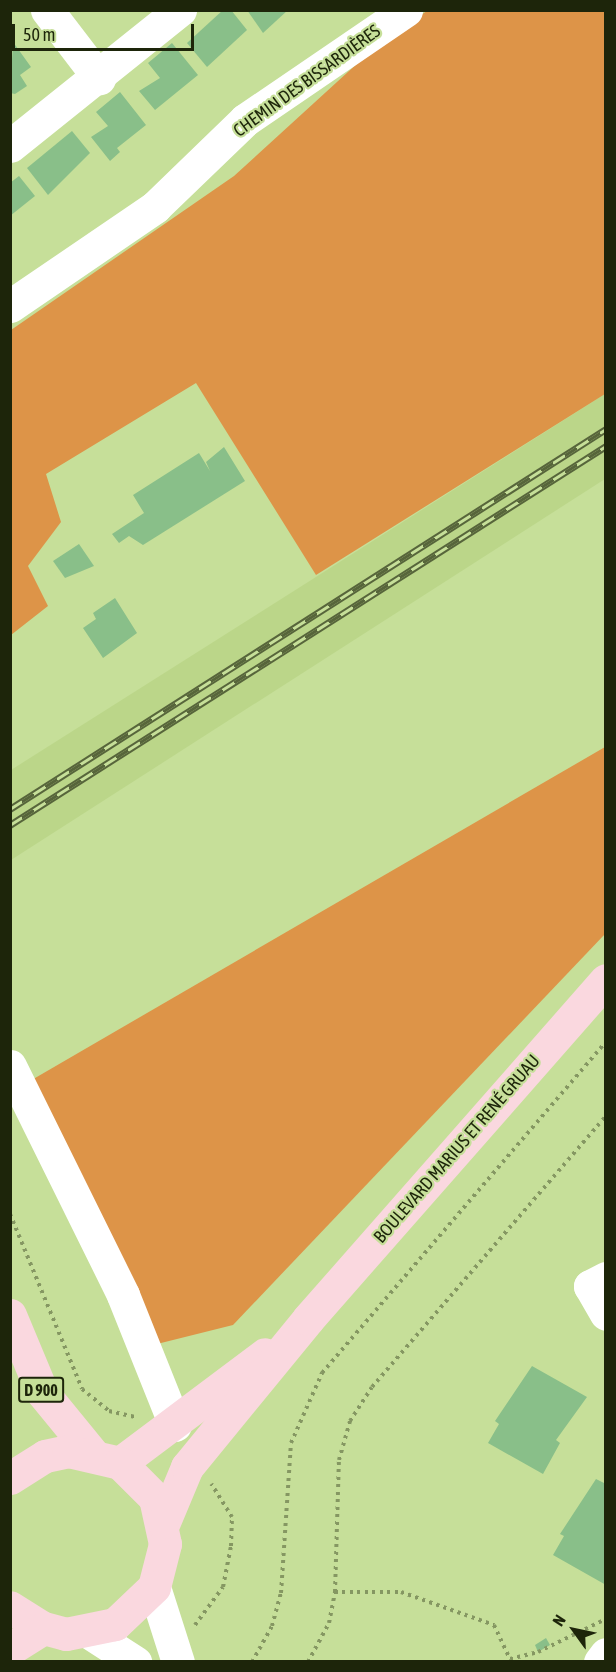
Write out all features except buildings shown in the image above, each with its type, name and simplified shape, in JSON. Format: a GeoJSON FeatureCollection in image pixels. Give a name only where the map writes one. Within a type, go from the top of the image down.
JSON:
{"type":"FeatureCollection","features":[{"type":"Feature","properties":{"kind":"main road","name":"BOULEVARD MARIUS ET RENÉ GRUAU"},"geometry":{"type":"LineString","coordinates":[[164,1522],[187,1467],[308,1319],[606,980]]}},
{"type":"Feature","properties":{"kind":"main road","name":"D 900"},"geometry":{"type":"LineString","coordinates":[[10,1315],[42,1392],[106,1458]]}},
{"type":"Feature","properties":{"kind":"main road","name":"BOULEVARD MARIUS ET RENÉ GRUAU"},"geometry":{"type":"LineString","coordinates":[[106,1458],[167,1432],[308,1319]]}},
{"type":"Feature","properties":{"kind":"main road"},"geometry":{"type":"LineString","coordinates":[[10,1478],[45,1456],[106,1458],[140,1478],[164,1522],[163,1566],[154,1587],[138,1608],[90,1633],[43,1629],[10,1607]]}},
{"type":"Feature","properties":{"kind":"main road"},"geometry":{"type":"LineString","coordinates":[[10,1649],[43,1629]]}},
{"type":"Feature","properties":{"kind":"street"},"geometry":{"type":"LineString","coordinates":[[47,10],[99,78]]}},
{"type":"Feature","properties":{"kind":"street"},"geometry":{"type":"LineString","coordinates":[[10,146],[99,78],[180,10]]}},
{"type":"Feature","properties":{"kind":"street","name":"CHEMIN DES BISSARDIÈRES"},"geometry":{"type":"LineString","coordinates":[[10,306],[155,207],[245,120],[406,10]]}},
{"type":"Feature","properties":{"kind":"street"},"geometry":{"type":"LineString","coordinates":[[10,1066],[123,1295],[167,1432]]}},
{"type":"Feature","properties":{"kind":"street"},"geometry":{"type":"LineString","coordinates":[[606,1278],[590,1286],[606,1314]]}},
{"type":"Feature","properties":{"kind":"street"},"geometry":{"type":"LineString","coordinates":[[154,1587],[174,1653]]}},
{"type":"Feature","properties":{"kind":"street"},"geometry":{"type":"LineString","coordinates":[[90,1633],[135,1662]]}},
{"type":"Feature","properties":{"kind":"street"},"geometry":{"type":"LineString","coordinates":[[600,1662],[606,1654]]}},
{"type":"Feature","properties":{"kind":"path"},"geometry":{"type":"LineString","coordinates":[[252,1662],[281,1593],[291,1443],[322,1373],[606,1042]]}},
{"type":"Feature","properties":{"kind":"path"},"geometry":{"type":"LineString","coordinates":[[308,1662],[329,1623],[335,1592],[339,1460],[350,1421],[372,1387],[606,1116]]}},
{"type":"Feature","properties":{"kind":"path"},"geometry":{"type":"LineString","coordinates":[[10,1215],[82,1389],[109,1411],[149,1420],[167,1432]]}},
{"type":"Feature","properties":{"kind":"path"},"geometry":{"type":"LineString","coordinates":[[174,1653],[223,1587],[231,1546],[232,1517],[201,1469],[187,1467]]}},
{"type":"Feature","properties":{"kind":"path"},"geometry":{"type":"LineString","coordinates":[[335,1592],[401,1592],[494,1625],[510,1659],[572,1637],[606,1619]]}},
{"type":"Feature","properties":{"kind":"shaded area"},"geometry":{"type":"Polygon","coordinates":[[[427,11],[605,11],[605,394],[316,575],[196,383],[46,474],[61,522],[28,566],[48,606],[11,635],[11,330],[234,176],[383,40],[427,11]]]}},
{"type":"Feature","properties":{"kind":"shaded area"},"geometry":{"type":"Polygon","coordinates":[[[605,394],[605,479],[11,860],[11,770],[605,394]]]}},
{"type":"Feature","properties":{"kind":"shaded area"},"geometry":{"type":"Polygon","coordinates":[[[605,747],[605,934],[233,1325],[137,1349],[11,1092],[605,747]]]}},
{"type":"Feature","properties":{"kind":"railway"},"geometry":{"type":"LineString","coordinates":[[10,809],[606,429]]}},
{"type":"Feature","properties":{"kind":"railway"},"geometry":{"type":"LineString","coordinates":[[10,825],[606,446]]}}]}
